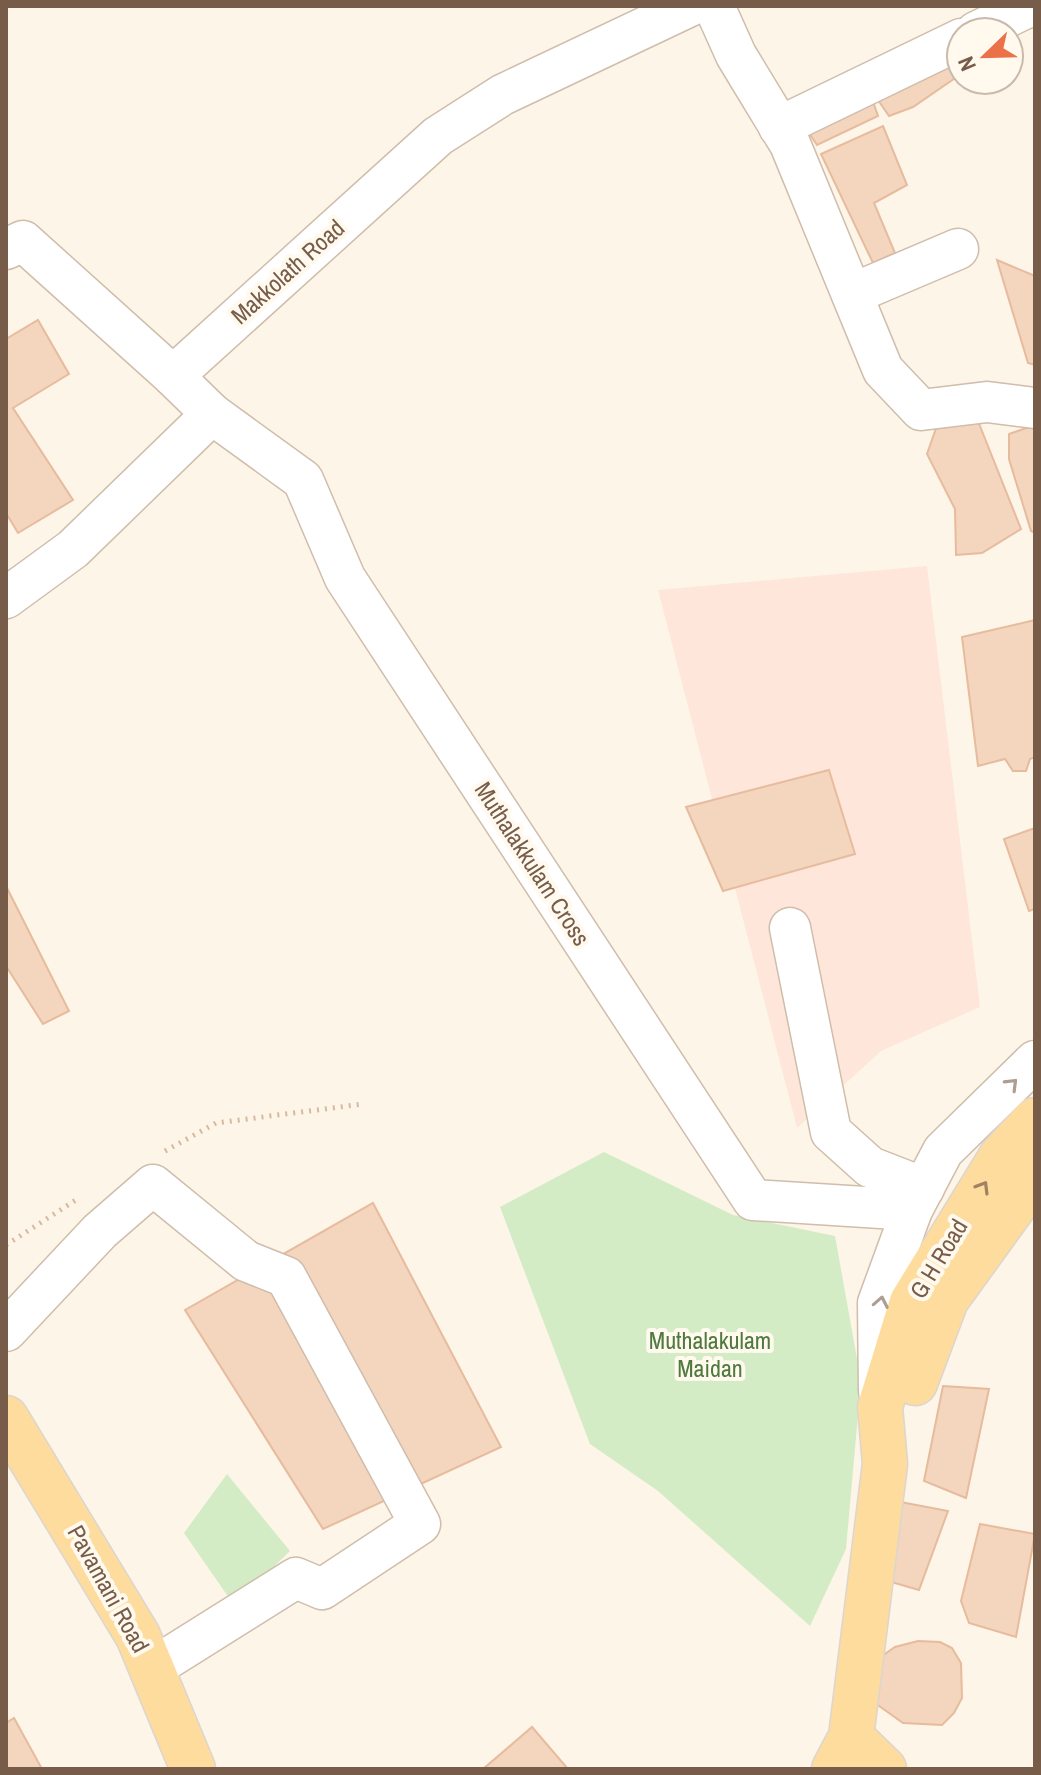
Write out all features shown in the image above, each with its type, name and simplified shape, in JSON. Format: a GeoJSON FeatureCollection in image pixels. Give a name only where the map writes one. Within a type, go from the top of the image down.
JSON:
{"type":"FeatureCollection","features":[{"type":"Feature","properties":{"kind":"main road","name":"G H Road"},"geometry":{"type":"LineString","coordinates":[[885,1464],[880,1407],[912,1302],[1001,1157],[1035,1120]]}},
{"type":"Feature","properties":{"kind":"main road","name":"G H Road"},"geometry":{"type":"LineString","coordinates":[[843,1753],[885,1464],[946,1300],[1035,1177]]}},
{"type":"Feature","properties":{"kind":"main road","name":"Pavamani Road"},"geometry":{"type":"LineString","coordinates":[[6,1418],[138,1636],[193,1769]]}},
{"type":"Feature","properties":{"kind":"main road"},"geometry":{"type":"LineString","coordinates":[[843,1753],[884,1769]]}},
{"type":"Feature","properties":{"kind":"street","name":"Makkolath Road"},"geometry":{"type":"LineString","coordinates":[[173,376],[438,136],[502,95],[690,6]]}},
{"type":"Feature","properties":{"kind":"street"},"geometry":{"type":"LineString","coordinates":[[714,6],[736,55],[779,127],[883,370],[921,410],[987,402],[1035,408]]}},
{"type":"Feature","properties":{"kind":"street"},"geometry":{"type":"LineString","coordinates":[[1009,16],[1030,6]]}},
{"type":"Feature","properties":{"kind":"street"},"geometry":{"type":"LineString","coordinates":[[779,127],[945,47]]}},
{"type":"Feature","properties":{"kind":"street"},"geometry":{"type":"LineString","coordinates":[[6,249],[23,241],[212,414],[73,549],[6,598]]}},
{"type":"Feature","properties":{"kind":"street"},"geometry":{"type":"LineString","coordinates":[[852,294],[958,249]]}},
{"type":"Feature","properties":{"kind":"street","name":"Muthalakkulam Cross"},"geometry":{"type":"LineString","coordinates":[[212,414],[303,480],[345,578],[753,1200],[918,1199]]}},
{"type":"Feature","properties":{"kind":"street"},"geometry":{"type":"LineString","coordinates":[[790,928],[831,1132],[870,1167],[918,1199]]}},
{"type":"Feature","properties":{"kind":"street"},"geometry":{"type":"LineString","coordinates":[[880,1407],[878,1303],[918,1199],[943,1151],[1035,1061]]}},
{"type":"Feature","properties":{"kind":"street"},"geometry":{"type":"LineString","coordinates":[[6,1331],[100,1231],[153,1185],[246,1261],[286,1277],[420,1524],[322,1589],[296,1578],[151,1669]]}},
{"type":"Feature","properties":{"kind":"shaded area"},"geometry":{"type":"Polygon","coordinates":[[[927,566],[980,1007],[881,1051],[797,1128],[658,590],[927,566]]]}},
{"type":"Feature","properties":{"kind":"green space","name":"Muthalakulam Maidan"},"geometry":{"type":"Polygon","coordinates":[[[604,1152],[733,1215],[835,1236],[861,1381],[846,1549],[810,1626],[658,1491],[590,1444],[500,1207],[604,1152]]]}},
{"type":"Feature","properties":{"kind":"green space"},"geometry":{"type":"Polygon","coordinates":[[[227,1474],[290,1551],[234,1605],[184,1533],[227,1474]]]}},
{"type":"Feature","properties":{"kind":"building"},"geometry":{"type":"Polygon","coordinates":[[[945,56],[945,85],[913,107],[889,116],[867,84],[945,56]]]}},
{"type":"Feature","properties":{"kind":"building"},"geometry":{"type":"Polygon","coordinates":[[[867,84],[878,116],[817,145],[801,121],[867,84]]]}},
{"type":"Feature","properties":{"kind":"building"},"geometry":{"type":"Polygon","coordinates":[[[883,126],[907,185],[874,203],[895,253],[873,263],[821,154],[883,126]]]}},
{"type":"Feature","properties":{"kind":"building"},"geometry":{"type":"Polygon","coordinates":[[[997,260],[1035,276],[1035,365],[1028,363],[997,260]]]}},
{"type":"Feature","properties":{"kind":"building"},"geometry":{"type":"Polygon","coordinates":[[[38,320],[69,374],[13,408],[73,500],[18,533],[6,513],[6,339],[38,320]]]}},
{"type":"Feature","properties":{"kind":"building"},"geometry":{"type":"Polygon","coordinates":[[[976,416],[1021,529],[982,553],[956,555],[955,509],[927,454],[940,417],[976,416]]]}},
{"type":"Feature","properties":{"kind":"building"},"geometry":{"type":"Polygon","coordinates":[[[1035,425],[1035,533],[1031,531],[1009,459],[1009,434],[1035,425]]]}},
{"type":"Feature","properties":{"kind":"building"},"geometry":{"type":"Polygon","coordinates":[[[1035,620],[1035,757],[1030,759],[1026,771],[1013,771],[1005,759],[978,766],[962,637],[1035,620]]]}},
{"type":"Feature","properties":{"kind":"building"},"geometry":{"type":"Polygon","coordinates":[[[829,770],[855,854],[723,891],[686,807],[829,770]]]}},
{"type":"Feature","properties":{"kind":"building"},"geometry":{"type":"Polygon","coordinates":[[[1035,828],[1035,909],[1029,911],[1004,839],[1035,828]]]}},
{"type":"Feature","properties":{"kind":"building"},"geometry":{"type":"Polygon","coordinates":[[[6,886],[69,1011],[43,1024],[6,966],[6,886]]]}},
{"type":"Feature","properties":{"kind":"building"},"geometry":{"type":"Polygon","coordinates":[[[373,1203],[501,1447],[323,1529],[185,1310],[373,1203]]]}},
{"type":"Feature","properties":{"kind":"building"},"geometry":{"type":"Polygon","coordinates":[[[943,1386],[989,1389],[966,1498],[924,1481],[943,1386]]]}},
{"type":"Feature","properties":{"kind":"building"},"geometry":{"type":"Polygon","coordinates":[[[890,1500],[948,1511],[919,1590],[881,1579],[890,1500]]]}},
{"type":"Feature","properties":{"kind":"building"},"geometry":{"type":"Polygon","coordinates":[[[980,1524],[1035,1534],[1016,1637],[969,1623],[961,1601],[980,1524]]]}},
{"type":"Feature","properties":{"kind":"building"},"geometry":{"type":"Polygon","coordinates":[[[918,1641],[940,1642],[952,1648],[961,1663],[962,1698],[954,1713],[942,1725],[903,1723],[875,1703],[882,1656],[895,1647],[918,1641]]]}},
{"type":"Feature","properties":{"kind":"building"},"geometry":{"type":"Polygon","coordinates":[[[14,1718],[42,1769],[6,1769],[6,1723],[14,1718]]]}},
{"type":"Feature","properties":{"kind":"building"},"geometry":{"type":"Polygon","coordinates":[[[532,1727],[568,1769],[483,1769],[532,1727]]]}}]}
